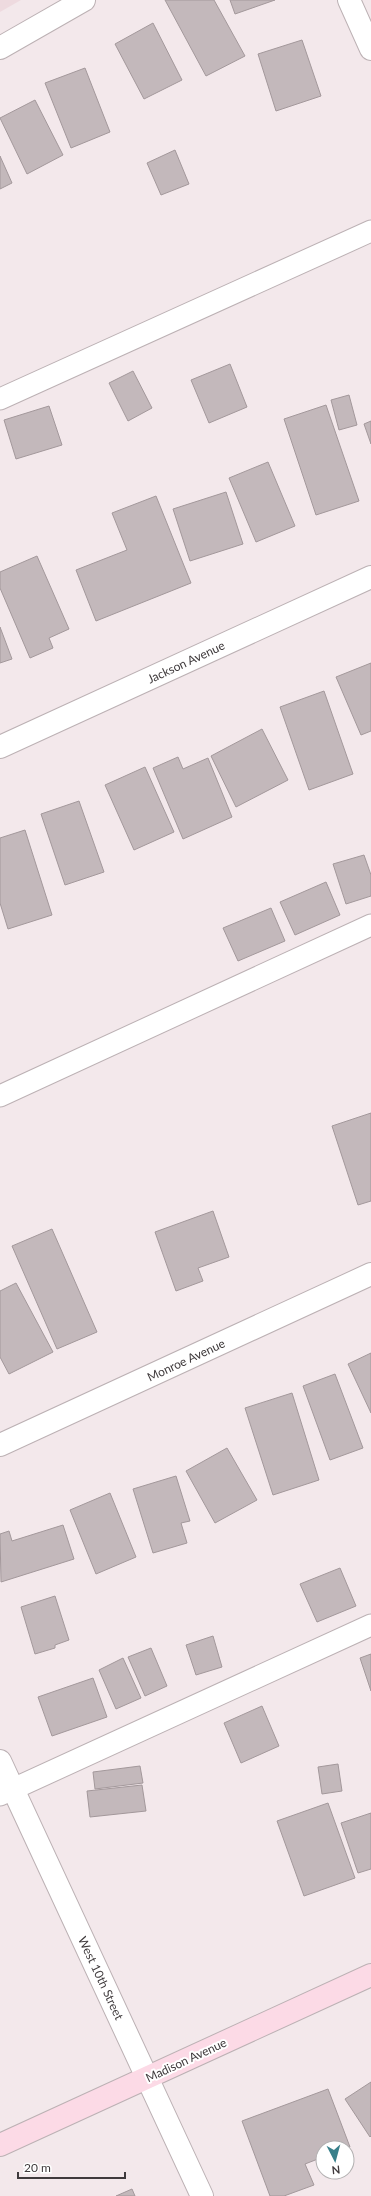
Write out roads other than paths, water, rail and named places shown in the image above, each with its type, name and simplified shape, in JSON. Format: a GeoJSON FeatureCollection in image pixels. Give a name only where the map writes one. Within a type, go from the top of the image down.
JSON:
{"type":"FeatureCollection","features":[{"type":"Feature","properties":{"kind":"street"},"geometry":{"type":"LineString","coordinates":[[0,48],[84,0]]}},
{"type":"Feature","properties":{"kind":"street"},"geometry":{"type":"LineString","coordinates":[[349,0],[371,49]]}},
{"type":"Feature","properties":{"kind":"street","name":"Jackson Avenue"},"geometry":{"type":"LineString","coordinates":[[0,747],[371,577]]}},
{"type":"Feature","properties":{"kind":"street","name":"Monroe Avenue"},"geometry":{"type":"LineString","coordinates":[[0,1445],[371,1274]]}},
{"type":"Feature","properties":{"kind":"street","name":"West 10th Street"},"geometry":{"type":"LineString","coordinates":[[0,1760],[6,1792],[147,2078],[202,2196]]}},
{"type":"Feature","properties":{"kind":"street","name":"Madison Avenue"},"geometry":{"type":"LineString","coordinates":[[0,2145],[371,1975]]}},
{"type":"Feature","properties":{"kind":"lane"},"geometry":{"type":"LineString","coordinates":[[0,399],[371,231]]}},
{"type":"Feature","properties":{"kind":"lane"},"geometry":{"type":"LineString","coordinates":[[0,1096],[371,925]]}},
{"type":"Feature","properties":{"kind":"lane"},"geometry":{"type":"LineString","coordinates":[[6,1792],[371,1625]]}}]}
